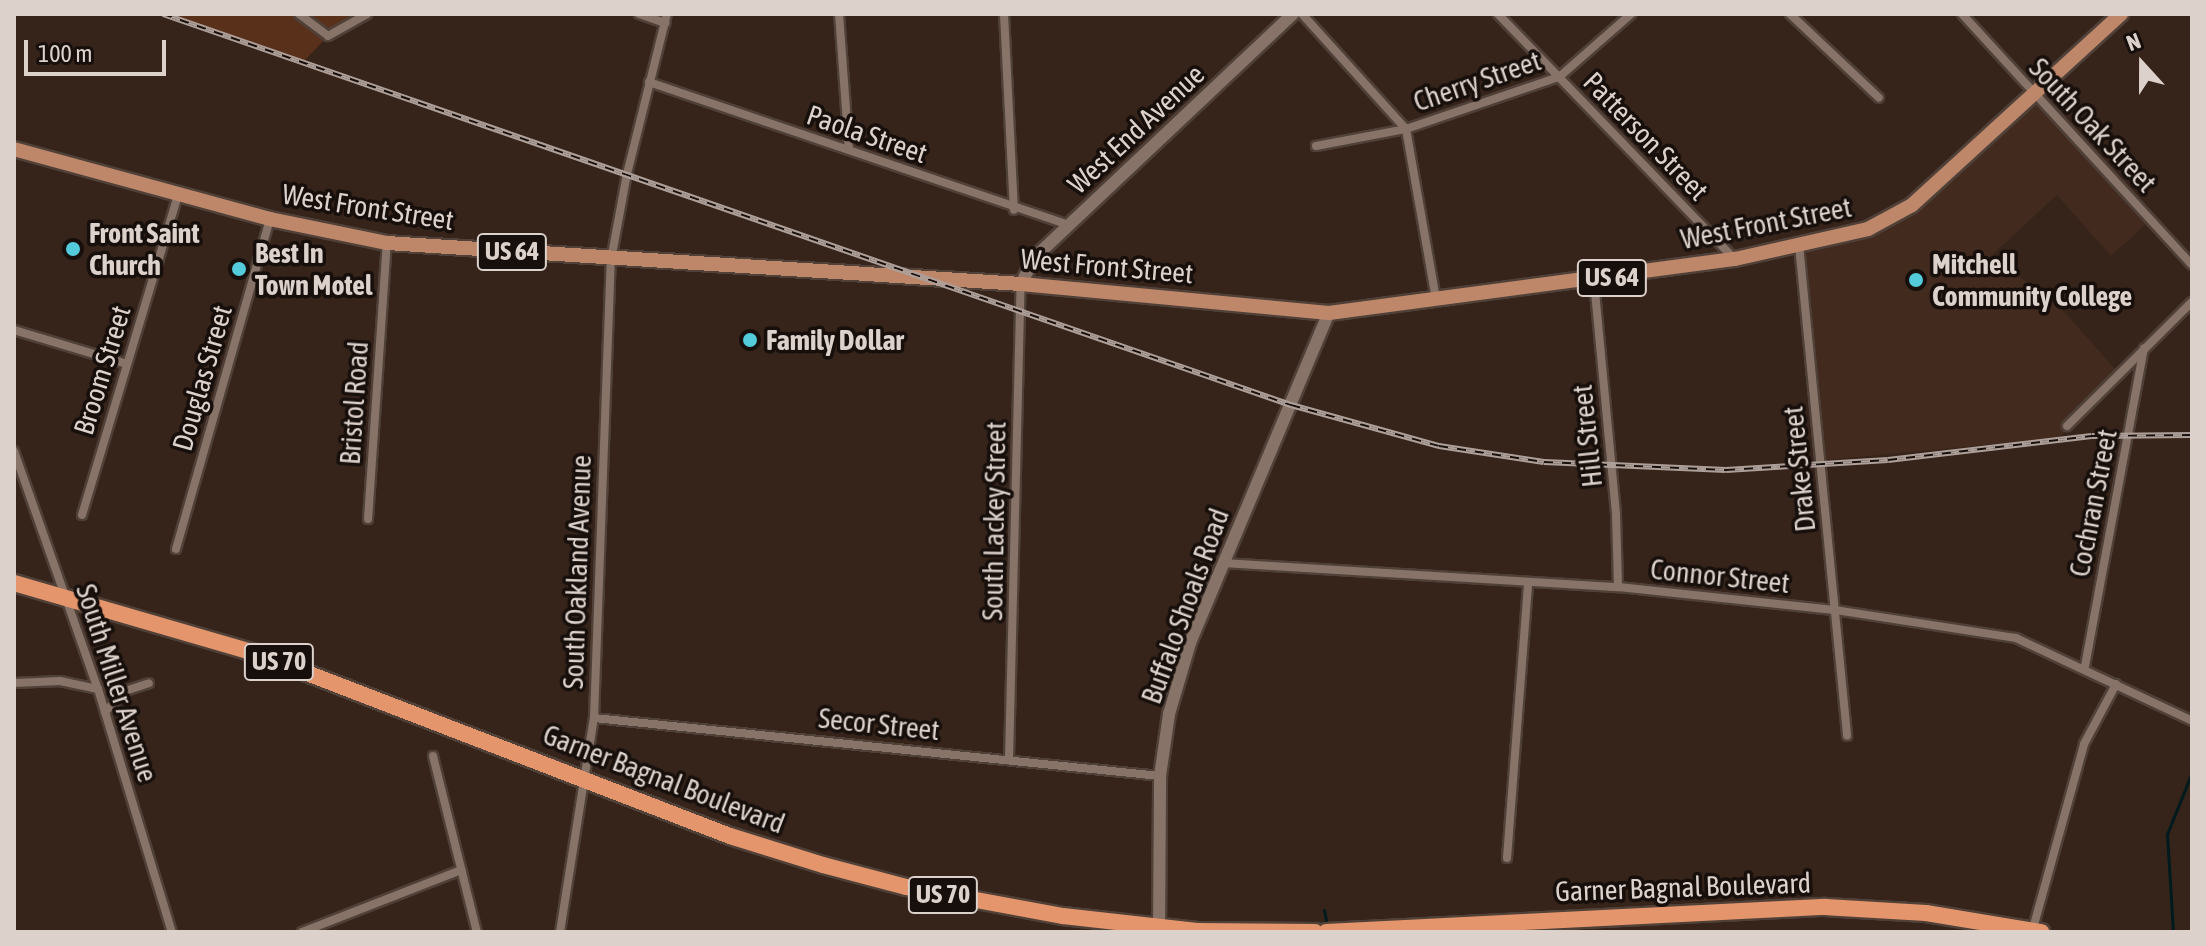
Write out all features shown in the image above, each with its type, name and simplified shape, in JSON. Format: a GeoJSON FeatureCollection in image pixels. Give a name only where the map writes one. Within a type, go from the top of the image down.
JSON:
{"type":"FeatureCollection","features":[{"type":"Feature","properties":{"kind":"highway","name":"Garner Bagnal Boulevard"},"geometry":{"type":"LineString","coordinates":[[14,583],[255,653],[587,777],[730,836],[892,883],[1036,912],[1158,929],[1315,932]]}},
{"type":"Feature","properties":{"kind":"highway","name":"Garner Bagnal Boulevard"},"geometry":{"type":"LineString","coordinates":[[1326,932],[1825,907],[1926,913],[2035,931]]}},
{"type":"Feature","properties":{"kind":"main road","name":"West Front Street"},"geometry":{"type":"LineString","coordinates":[[14,149],[270,219],[387,243],[611,260],[1021,284],[1329,313],[1594,281],[1735,259],[1891,220],[2121,14]]}},
{"type":"Feature","properties":{"kind":"street"},"geometry":{"type":"LineString","coordinates":[[299,14],[328,36],[367,14]]}},
{"type":"Feature","properties":{"kind":"street"},"geometry":{"type":"LineString","coordinates":[[639,14],[666,18]]}},
{"type":"Feature","properties":{"kind":"street"},"geometry":{"type":"LineString","coordinates":[[839,14],[849,150]]}},
{"type":"Feature","properties":{"kind":"street"},"geometry":{"type":"LineString","coordinates":[[1004,14],[1014,210]]}},
{"type":"Feature","properties":{"kind":"street","name":"West End Avenue"},"geometry":{"type":"LineString","coordinates":[[1021,284],[1034,258],[1293,14]]}},
{"type":"Feature","properties":{"kind":"street"},"geometry":{"type":"LineString","coordinates":[[1302,14],[1406,129],[1436,300]]}},
{"type":"Feature","properties":{"kind":"street","name":"Patterson Street"},"geometry":{"type":"LineString","coordinates":[[1498,14],[1735,259]]}},
{"type":"Feature","properties":{"kind":"street","name":"Cherry Street"},"geometry":{"type":"LineString","coordinates":[[1316,146],[1406,129],[1559,77],[1631,14]]}},
{"type":"Feature","properties":{"kind":"street"},"geometry":{"type":"LineString","coordinates":[[1790,14],[1879,98]]}},
{"type":"Feature","properties":{"kind":"street","name":"South Oak Street"},"geometry":{"type":"LineString","coordinates":[[1962,14],[2192,265]]}},
{"type":"Feature","properties":{"kind":"street","name":"South Oakland Avenue"},"geometry":{"type":"LineString","coordinates":[[560,932],[594,718],[611,260],[666,18]]}},
{"type":"Feature","properties":{"kind":"street","name":"Paola Street"},"geometry":{"type":"LineString","coordinates":[[649,82],[1014,210],[1070,225]]}},
{"type":"Feature","properties":{"kind":"street","name":"Broom Street"},"geometry":{"type":"LineString","coordinates":[[82,515],[178,193]]}},
{"type":"Feature","properties":{"kind":"street","name":"Douglas Street"},"geometry":{"type":"LineString","coordinates":[[176,549],[270,219]]}},
{"type":"Feature","properties":{"kind":"street","name":"Bristol Road"},"geometry":{"type":"LineString","coordinates":[[368,519],[387,243]]}},
{"type":"Feature","properties":{"kind":"street","name":"Drake Street"},"geometry":{"type":"LineString","coordinates":[[1799,245],[1847,736]]}},
{"type":"Feature","properties":{"kind":"street","name":"Hill Street"},"geometry":{"type":"LineString","coordinates":[[1594,281],[1616,514],[1618,587]]}},
{"type":"Feature","properties":{"kind":"street","name":"South Lackey Street"},"geometry":{"type":"LineString","coordinates":[[1009,759],[1021,284]]}},
{"type":"Feature","properties":{"kind":"street"},"geometry":{"type":"LineString","coordinates":[[2067,426],[2192,302]]}},
{"type":"Feature","properties":{"kind":"street","name":"Buffalo Shoals Road"},"geometry":{"type":"LineString","coordinates":[[1158,929],[1160,776],[1179,678],[1223,563],[1329,313]]}},
{"type":"Feature","properties":{"kind":"street"},"geometry":{"type":"LineString","coordinates":[[14,330],[127,364]]}},
{"type":"Feature","properties":{"kind":"street","name":"Cochran Street"},"geometry":{"type":"LineString","coordinates":[[2085,666],[2144,348]]}},
{"type":"Feature","properties":{"kind":"street","name":"South Miller Avenue"},"geometry":{"type":"LineString","coordinates":[[14,451],[98,689],[172,932]]}},
{"type":"Feature","properties":{"kind":"street","name":"Connor Street"},"geometry":{"type":"LineString","coordinates":[[1223,563],[1618,587],[1835,610],[2016,638],[2085,666],[2192,721]]}},
{"type":"Feature","properties":{"kind":"street"},"geometry":{"type":"LineString","coordinates":[[1507,858],[1528,583]]}},
{"type":"Feature","properties":{"kind":"street"},"geometry":{"type":"LineString","coordinates":[[14,683],[60,681],[98,689]]}},
{"type":"Feature","properties":{"kind":"street"},"geometry":{"type":"LineString","coordinates":[[105,712],[125,691],[149,683]]}},
{"type":"Feature","properties":{"kind":"street"},"geometry":{"type":"LineString","coordinates":[[2035,931],[2084,744],[2116,684]]}},
{"type":"Feature","properties":{"kind":"street","name":"Secor Street"},"geometry":{"type":"LineString","coordinates":[[594,718],[1160,776]]}},
{"type":"Feature","properties":{"kind":"street"},"geometry":{"type":"LineString","coordinates":[[433,756],[477,932]]}},
{"type":"Feature","properties":{"kind":"street"},"geometry":{"type":"LineString","coordinates":[[302,932],[461,870]]}},
{"type":"Feature","properties":{"kind":"shaded area"},"geometry":{"type":"Polygon","coordinates":[[[163,14],[367,14],[328,36],[302,63],[163,14]]]}},
{"type":"Feature","properties":{"kind":"shaded area","name":"Mitchell Community College"},"geometry":{"type":"Polygon","coordinates":[[[2035,101],[2146,224],[2111,256],[2057,195],[1991,256],[2058,305],[2124,379],[2058,438],[1826,460],[1806,253],[1903,217],[2035,101]]]}},
{"type":"Feature","properties":{"kind":"waterway"},"geometry":{"type":"LineString","coordinates":[[2173,932],[2167,834],[2192,772]]}},
{"type":"Feature","properties":{"kind":"waterway"},"geometry":{"type":"LineString","coordinates":[[1324,910],[1327,926]]}},
{"type":"Feature","properties":{"kind":"railway"},"geometry":{"type":"LineString","coordinates":[[163,14],[1291,405],[1439,446],[1544,462],[1726,470],[1888,460],[2092,436],[2192,435]]}},
{"type":"Feature","properties":{"kind":"place","name":"Front Saint Church"},"geometry":{"type":"Point","coordinates":[73,249]}},
{"type":"Feature","properties":{"kind":"place","name":"Best In Town Motel"},"geometry":{"type":"Point","coordinates":[239,269]}},
{"type":"Feature","properties":{"kind":"place","name":"Mitchell Community College"},"geometry":{"type":"Point","coordinates":[1916,280]}},
{"type":"Feature","properties":{"kind":"place","name":"Family Dollar"},"geometry":{"type":"Point","coordinates":[750,340]}}]}
